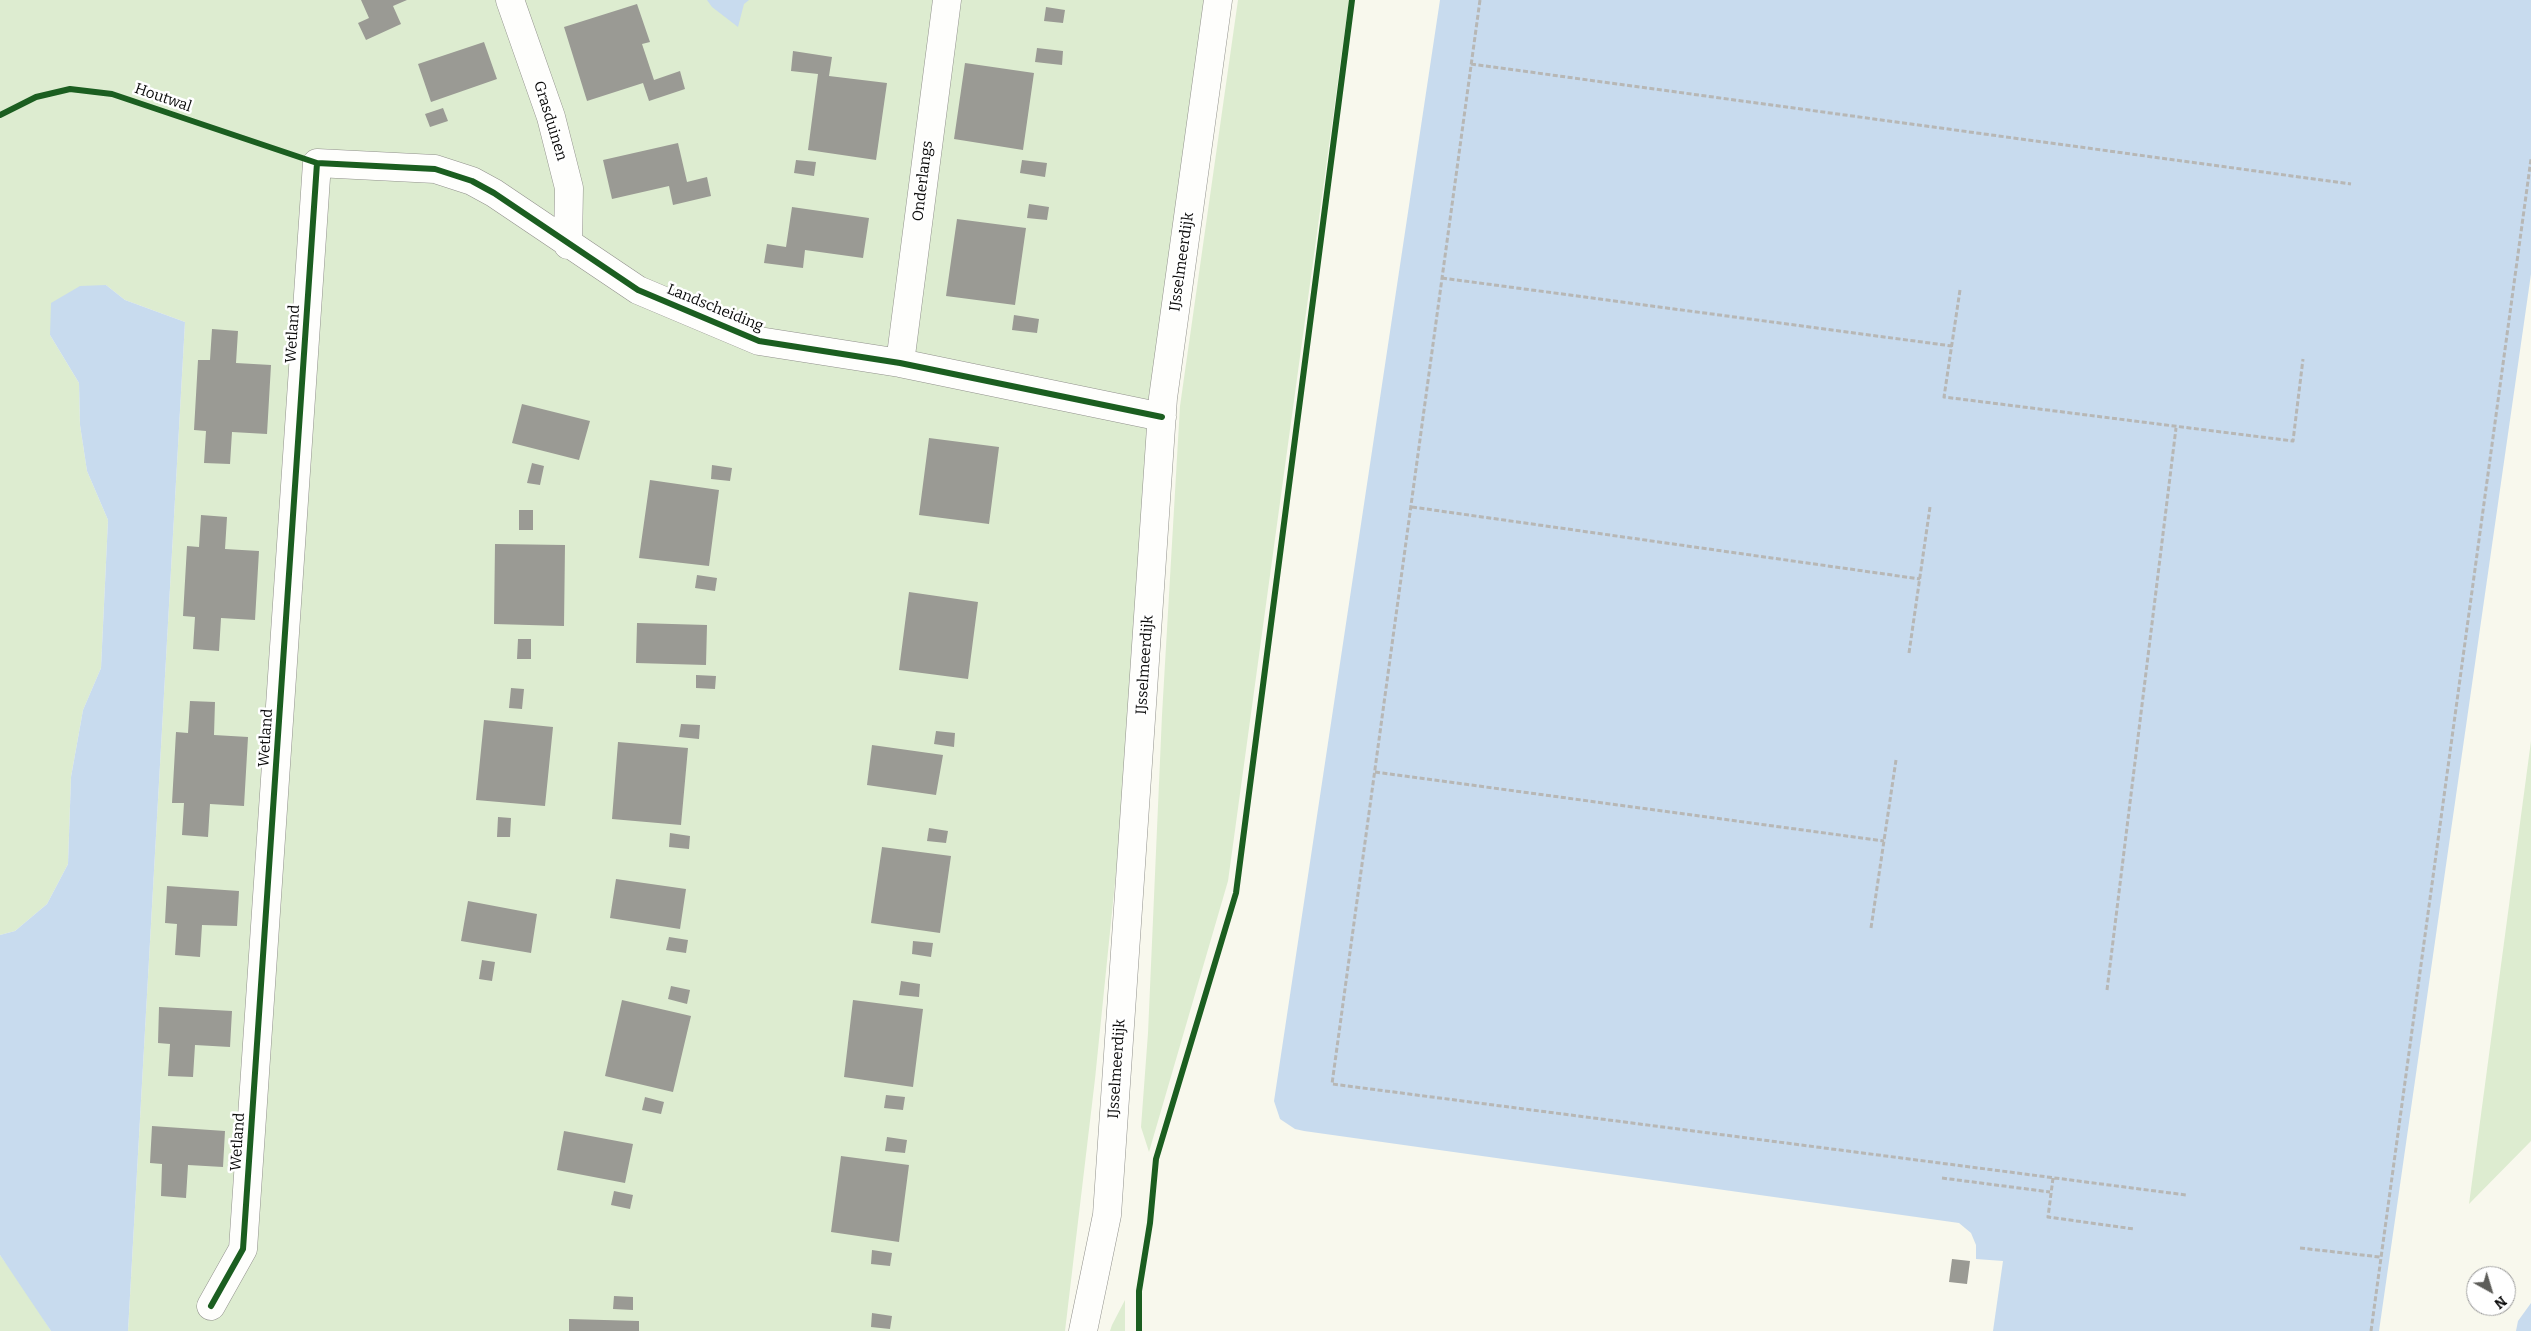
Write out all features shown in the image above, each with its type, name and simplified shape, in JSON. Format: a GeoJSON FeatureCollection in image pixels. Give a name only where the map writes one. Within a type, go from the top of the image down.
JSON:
{"type":"FeatureCollection","features":[{"type":"Feature","properties":{"kind":"street","name":"Grasduinen"},"geometry":{"type":"LineString","coordinates":[[510,0],[551,117],[569,188],[568,245]]}},
{"type":"Feature","properties":{"kind":"street","name":"Onderlangs"},"geometry":{"type":"LineString","coordinates":[[900,363],[947,0]]}},
{"type":"Feature","properties":{"kind":"street","name":"IJsselmeerdijk"},"geometry":{"type":"LineString","coordinates":[[1083,1331],[1106,1215],[1162,417],[1218,0]]}},
{"type":"Feature","properties":{"kind":"street","name":"Landscheiding"},"geometry":{"type":"LineString","coordinates":[[317,163],[435,169],[472,181],[494,193],[568,245],[638,290],[759,341],[900,363],[1162,417]]}},
{"type":"Feature","properties":{"kind":"street","name":"Wetland"},"geometry":{"type":"LineString","coordinates":[[211,1306],[244,1249],[317,163]]}},
{"type":"Feature","properties":{"kind":"path"},"geometry":{"type":"LineString","coordinates":[[1480,0],[1332,1084],[2186,1195]]}},
{"type":"Feature","properties":{"kind":"path"},"geometry":{"type":"LineString","coordinates":[[1471,64],[2350,184]]}},
{"type":"Feature","properties":{"kind":"path"},"geometry":{"type":"LineString","coordinates":[[2371,1331],[2531,159]]}},
{"type":"Feature","properties":{"kind":"path"},"geometry":{"type":"LineString","coordinates":[[1442,278],[1952,346]]}},
{"type":"Feature","properties":{"kind":"path"},"geometry":{"type":"LineString","coordinates":[[1960,290],[1944,397],[2176,428],[2293,441],[2303,359]]}},
{"type":"Feature","properties":{"kind":"path"},"geometry":{"type":"LineString","coordinates":[[2107,990],[2176,428]]}},
{"type":"Feature","properties":{"kind":"path"},"geometry":{"type":"LineString","coordinates":[[1412,507],[1920,579]]}},
{"type":"Feature","properties":{"kind":"path"},"geometry":{"type":"LineString","coordinates":[[1909,653],[1930,507]]}},
{"type":"Feature","properties":{"kind":"path"},"geometry":{"type":"LineString","coordinates":[[1871,928],[1896,760]]}},
{"type":"Feature","properties":{"kind":"path"},"geometry":{"type":"LineString","coordinates":[[1375,772],[1884,841]]}},
{"type":"Feature","properties":{"kind":"path"},"geometry":{"type":"LineString","coordinates":[[1942,1178],[2050,1192]]}},
{"type":"Feature","properties":{"kind":"path"},"geometry":{"type":"LineString","coordinates":[[2052,1178],[2048,1217],[2134,1229]]}},
{"type":"Feature","properties":{"kind":"path"},"geometry":{"type":"LineString","coordinates":[[2300,1248],[2380,1258]]}},
{"type":"Feature","properties":{"kind":"green space"},"geometry":{"type":"Polygon","coordinates":[[[0,0],[1205,0],[1095,1079],[1065,1331],[128,1331],[185,322],[125,300],[106,285],[50,335],[79,383],[80,425],[87,471],[108,520],[101,668],[83,710],[71,777],[68,864],[47,904],[15,931],[0,935],[0,0]]]}},
{"type":"Feature","properties":{"kind":"green space"},"geometry":{"type":"Polygon","coordinates":[[[1238,0],[1349,0],[1228,881],[1149,1152],[1141,1127],[1148,1033],[1162,715],[1180,406],[1238,0]]]}},
{"type":"Feature","properties":{"kind":"green space"},"geometry":{"type":"Polygon","coordinates":[[[2531,741],[2531,1141],[2469,1204],[2531,741]]]}},
{"type":"Feature","properties":{"kind":"green space"},"geometry":{"type":"Polygon","coordinates":[[[0,1255],[26,1291],[51,1331],[0,1331],[0,1255]]]}},
{"type":"Feature","properties":{"kind":"green space"},"geometry":{"type":"Polygon","coordinates":[[[1125,1300],[1125,1331],[1110,1331],[1112,1325],[1125,1300]]]}},
{"type":"Feature","properties":{"kind":"water"},"geometry":{"type":"Polygon","coordinates":[[[707,0],[749,0],[744,4],[738,27],[712,7],[707,0]]]}},
{"type":"Feature","properties":{"kind":"water"},"geometry":{"type":"Polygon","coordinates":[[[1440,0],[2531,0],[2531,274],[2379,1331],[1993,1331],[2003,1261],[1976,1259],[1976,1245],[1971,1233],[1959,1223],[1304,1131],[1295,1129],[1280,1119],[1274,1101],[1440,0]]]}},
{"type":"Feature","properties":{"kind":"water"},"geometry":{"type":"Polygon","coordinates":[[[106,285],[125,300],[185,322],[128,1331],[51,1331],[0,1255],[0,935],[15,931],[47,904],[68,864],[71,777],[83,710],[101,668],[108,520],[87,471],[80,425],[79,383],[50,335],[51,303],[80,286],[106,285]]]}},
{"type":"Feature","properties":{"kind":"water"},"geometry":{"type":"Polygon","coordinates":[[[2531,1303],[2531,1331],[2516,1331],[2518,1321],[2531,1303]]]}},
{"type":"Feature","properties":{"kind":"building"},"geometry":{"type":"Polygon","coordinates":[[[361,0],[407,0],[393,6],[401,24],[366,40],[358,23],[369,18],[361,0]]]}},
{"type":"Feature","properties":{"kind":"building"},"geometry":{"type":"Polygon","coordinates":[[[637,4],[650,42],[642,44],[654,80],[680,71],[685,89],[649,101],[643,83],[587,101],[564,27],[637,4]]]}},
{"type":"Feature","properties":{"kind":"building"},"geometry":{"type":"Polygon","coordinates":[[[1046,7],[1065,10],[1063,23],[1044,21],[1046,7]]]}},
{"type":"Feature","properties":{"kind":"building"},"geometry":{"type":"Polygon","coordinates":[[[484,42],[497,79],[431,102],[418,64],[484,42]]]}},
{"type":"Feature","properties":{"kind":"building"},"geometry":{"type":"Polygon","coordinates":[[[1037,48],[1063,51],[1062,65],[1035,62],[1037,48]]]}},
{"type":"Feature","properties":{"kind":"building"},"geometry":{"type":"Polygon","coordinates":[[[793,51],[832,57],[829,76],[887,83],[876,160],[808,150],[818,74],[791,71],[793,51]]]}},
{"type":"Feature","properties":{"kind":"building"},"geometry":{"type":"Polygon","coordinates":[[[965,63],[1034,73],[1023,150],[954,139],[965,63]]]}},
{"type":"Feature","properties":{"kind":"building"},"geometry":{"type":"Polygon","coordinates":[[[443,108],[448,121],[430,127],[425,114],[443,108]]]}},
{"type":"Feature","properties":{"kind":"building"},"geometry":{"type":"Polygon","coordinates":[[[678,143],[687,182],[707,177],[711,196],[673,205],[669,186],[612,199],[603,160],[678,143]]]}},
{"type":"Feature","properties":{"kind":"building"},"geometry":{"type":"Polygon","coordinates":[[[796,160],[816,162],[814,176],[794,173],[796,160]]]}},
{"type":"Feature","properties":{"kind":"building"},"geometry":{"type":"Polygon","coordinates":[[[1022,160],[1047,163],[1045,177],[1020,173],[1022,160]]]}},
{"type":"Feature","properties":{"kind":"building"},"geometry":{"type":"Polygon","coordinates":[[[1029,204],[1049,207],[1047,220],[1027,218],[1029,204]]]}},
{"type":"Feature","properties":{"kind":"building"},"geometry":{"type":"Polygon","coordinates":[[[792,207],[869,218],[863,258],[805,250],[803,268],[764,263],[767,244],[786,247],[792,207]]]}},
{"type":"Feature","properties":{"kind":"building"},"geometry":{"type":"Polygon","coordinates":[[[957,219],[1026,228],[1015,305],[946,296],[957,219]]]}},
{"type":"Feature","properties":{"kind":"building"},"geometry":{"type":"Polygon","coordinates":[[[1014,315],[1039,319],[1037,333],[1012,330],[1014,315]]]}},
{"type":"Feature","properties":{"kind":"building"},"geometry":{"type":"Polygon","coordinates":[[[212,329],[238,331],[236,363],[271,365],[267,434],[232,432],[230,464],[204,463],[206,431],[194,430],[198,360],[210,360],[212,329]]]}},
{"type":"Feature","properties":{"kind":"building"},"geometry":{"type":"Polygon","coordinates":[[[522,404],[590,421],[579,460],[512,443],[522,404]]]}},
{"type":"Feature","properties":{"kind":"building"},"geometry":{"type":"Polygon","coordinates":[[[929,438],[999,447],[989,524],[919,515],[929,438]]]}},
{"type":"Feature","properties":{"kind":"building"},"geometry":{"type":"Polygon","coordinates":[[[532,463],[544,466],[540,485],[527,483],[532,463]]]}},
{"type":"Feature","properties":{"kind":"building"},"geometry":{"type":"Polygon","coordinates":[[[712,465],[732,468],[730,481],[711,479],[712,465]]]}},
{"type":"Feature","properties":{"kind":"building"},"geometry":{"type":"Polygon","coordinates":[[[650,480],[719,490],[709,566],[639,558],[650,480]]]}},
{"type":"Feature","properties":{"kind":"building"},"geometry":{"type":"Polygon","coordinates":[[[519,510],[533,510],[533,530],[519,530],[519,510]]]}},
{"type":"Feature","properties":{"kind":"building"},"geometry":{"type":"Polygon","coordinates":[[[201,515],[227,517],[225,549],[259,551],[255,620],[221,618],[219,651],[193,649],[195,617],[183,616],[187,546],[199,547],[201,515]]]}},
{"type":"Feature","properties":{"kind":"building"},"geometry":{"type":"Polygon","coordinates":[[[495,544],[565,545],[564,626],[494,624],[495,544]]]}},
{"type":"Feature","properties":{"kind":"building"},"geometry":{"type":"Polygon","coordinates":[[[697,575],[717,578],[715,591],[695,588],[697,575]]]}},
{"type":"Feature","properties":{"kind":"building"},"geometry":{"type":"Polygon","coordinates":[[[909,592],[978,602],[968,679],[899,670],[909,592]]]}},
{"type":"Feature","properties":{"kind":"building"},"geometry":{"type":"Polygon","coordinates":[[[637,623],[707,625],[706,665],[636,663],[637,623]]]}},
{"type":"Feature","properties":{"kind":"building"},"geometry":{"type":"Polygon","coordinates":[[[518,639],[531,639],[531,659],[517,659],[518,639]]]}},
{"type":"Feature","properties":{"kind":"building"},"geometry":{"type":"Polygon","coordinates":[[[696,675],[716,676],[715,689],[696,688],[696,675]]]}},
{"type":"Feature","properties":{"kind":"building"},"geometry":{"type":"Polygon","coordinates":[[[511,688],[524,689],[522,709],[509,708],[511,688]]]}},
{"type":"Feature","properties":{"kind":"building"},"geometry":{"type":"Polygon","coordinates":[[[190,701],[215,702],[214,735],[248,737],[244,806],[210,804],[208,837],[182,835],[184,803],[172,803],[176,732],[188,733],[190,701]]]}},
{"type":"Feature","properties":{"kind":"building"},"geometry":{"type":"Polygon","coordinates":[[[484,720],[553,727],[545,806],[476,800],[484,720]]]}},
{"type":"Feature","properties":{"kind":"building"},"geometry":{"type":"Polygon","coordinates":[[[681,724],[700,725],[699,739],[679,737],[681,724]]]}},
{"type":"Feature","properties":{"kind":"building"},"geometry":{"type":"Polygon","coordinates":[[[936,731],[955,733],[954,747],[934,744],[936,731]]]}},
{"type":"Feature","properties":{"kind":"building"},"geometry":{"type":"Polygon","coordinates":[[[618,742],[688,748],[681,825],[612,819],[618,742]]]}},
{"type":"Feature","properties":{"kind":"building"},"geometry":{"type":"Polygon","coordinates":[[[872,745],[943,755],[936,795],[867,785],[872,745]]]}},
{"type":"Feature","properties":{"kind":"building"},"geometry":{"type":"Polygon","coordinates":[[[498,817],[511,818],[510,837],[497,837],[498,817]]]}},
{"type":"Feature","properties":{"kind":"building"},"geometry":{"type":"Polygon","coordinates":[[[929,828],[948,831],[946,843],[927,841],[929,828]]]}},
{"type":"Feature","properties":{"kind":"building"},"geometry":{"type":"Polygon","coordinates":[[[670,833],[690,836],[689,849],[669,847],[670,833]]]}},
{"type":"Feature","properties":{"kind":"building"},"geometry":{"type":"Polygon","coordinates":[[[882,847],[951,856],[940,933],[871,923],[882,847]]]}},
{"type":"Feature","properties":{"kind":"building"},"geometry":{"type":"Polygon","coordinates":[[[616,879],[686,889],[680,929],[610,918],[616,879]]]}},
{"type":"Feature","properties":{"kind":"building"},"geometry":{"type":"Polygon","coordinates":[[[167,886],[239,891],[237,926],[202,925],[200,957],[175,955],[177,924],[165,923],[167,886]]]}},
{"type":"Feature","properties":{"kind":"building"},"geometry":{"type":"Polygon","coordinates":[[[468,901],[537,914],[531,953],[461,941],[468,901]]]}},
{"type":"Feature","properties":{"kind":"building"},"geometry":{"type":"Polygon","coordinates":[[[669,937],[688,940],[686,953],[666,950],[669,937]]]}},
{"type":"Feature","properties":{"kind":"building"},"geometry":{"type":"Polygon","coordinates":[[[913,941],[933,943],[931,957],[912,954],[913,941]]]}},
{"type":"Feature","properties":{"kind":"building"},"geometry":{"type":"Polygon","coordinates":[[[482,960],[495,962],[492,981],[479,979],[482,960]]]}},
{"type":"Feature","properties":{"kind":"building"},"geometry":{"type":"Polygon","coordinates":[[[901,981],[920,984],[919,997],[899,995],[901,981]]]}},
{"type":"Feature","properties":{"kind":"building"},"geometry":{"type":"Polygon","coordinates":[[[671,986],[690,990],[687,1004],[668,999],[671,986]]]}},
{"type":"Feature","properties":{"kind":"building"},"geometry":{"type":"Polygon","coordinates":[[[622,1000],[691,1016],[673,1092],[605,1076],[622,1000]]]}},
{"type":"Feature","properties":{"kind":"building"},"geometry":{"type":"Polygon","coordinates":[[[853,1000],[923,1009],[913,1087],[844,1077],[853,1000]]]}},
{"type":"Feature","properties":{"kind":"building"},"geometry":{"type":"Polygon","coordinates":[[[159,1007],[232,1011],[230,1047],[195,1045],[193,1077],[168,1076],[170,1044],[158,1043],[159,1007]]]}},
{"type":"Feature","properties":{"kind":"building"},"geometry":{"type":"Polygon","coordinates":[[[886,1095],[905,1097],[903,1110],[884,1108],[886,1095]]]}},
{"type":"Feature","properties":{"kind":"building"},"geometry":{"type":"Polygon","coordinates":[[[645,1097],[664,1102],[661,1114],[642,1110],[645,1097]]]}},
{"type":"Feature","properties":{"kind":"building"},"geometry":{"type":"Polygon","coordinates":[[[152,1126],[225,1131],[223,1167],[188,1165],[186,1198],[161,1196],[162,1164],[150,1163],[152,1126]]]}},
{"type":"Feature","properties":{"kind":"building"},"geometry":{"type":"Polygon","coordinates":[[[564,1131],[633,1144],[625,1183],[557,1170],[564,1131]]]}},
{"type":"Feature","properties":{"kind":"building"},"geometry":{"type":"Polygon","coordinates":[[[887,1137],[907,1140],[905,1153],[885,1151],[887,1137]]]}},
{"type":"Feature","properties":{"kind":"building"},"geometry":{"type":"Polygon","coordinates":[[[841,1156],[909,1165],[899,1242],[831,1232],[841,1156]]]}},
{"type":"Feature","properties":{"kind":"building"},"geometry":{"type":"Polygon","coordinates":[[[614,1191],[633,1195],[630,1209],[611,1205],[614,1191]]]}},
{"type":"Feature","properties":{"kind":"building"},"geometry":{"type":"Polygon","coordinates":[[[872,1250],[892,1253],[890,1266],[871,1264],[872,1250]]]}},
{"type":"Feature","properties":{"kind":"building"},"geometry":{"type":"Polygon","coordinates":[[[1952,1259],[1970,1261],[1967,1284],[1949,1282],[1952,1259]]]}},
{"type":"Feature","properties":{"kind":"building"},"geometry":{"type":"Polygon","coordinates":[[[614,1296],[633,1297],[633,1310],[613,1309],[614,1296]]]}},
{"type":"Feature","properties":{"kind":"building"},"geometry":{"type":"Polygon","coordinates":[[[872,1313],[892,1316],[890,1329],[871,1327],[872,1313]]]}},
{"type":"Feature","properties":{"kind":"building"},"geometry":{"type":"Polygon","coordinates":[[[569,1319],[639,1321],[639,1331],[569,1331],[569,1319]]]}},
{"type":"Feature","properties":{"kind":"cycle path"},"geometry":{"type":"LineString","coordinates":[[1139,1331],[1139,1291],[1150,1223],[1156,1159],[1236,893],[1352,0]]}},
{"type":"Feature","properties":{"kind":"cycle path","name":"Houtwal"},"geometry":{"type":"LineString","coordinates":[[0,115],[36,97],[70,89],[112,94],[317,163],[435,169],[472,181],[494,193],[638,290],[759,341],[900,363],[1162,417]]}},
{"type":"Feature","properties":{"kind":"cycle path"},"geometry":{"type":"LineString","coordinates":[[211,1306],[243,1249],[317,163]]}}]}
